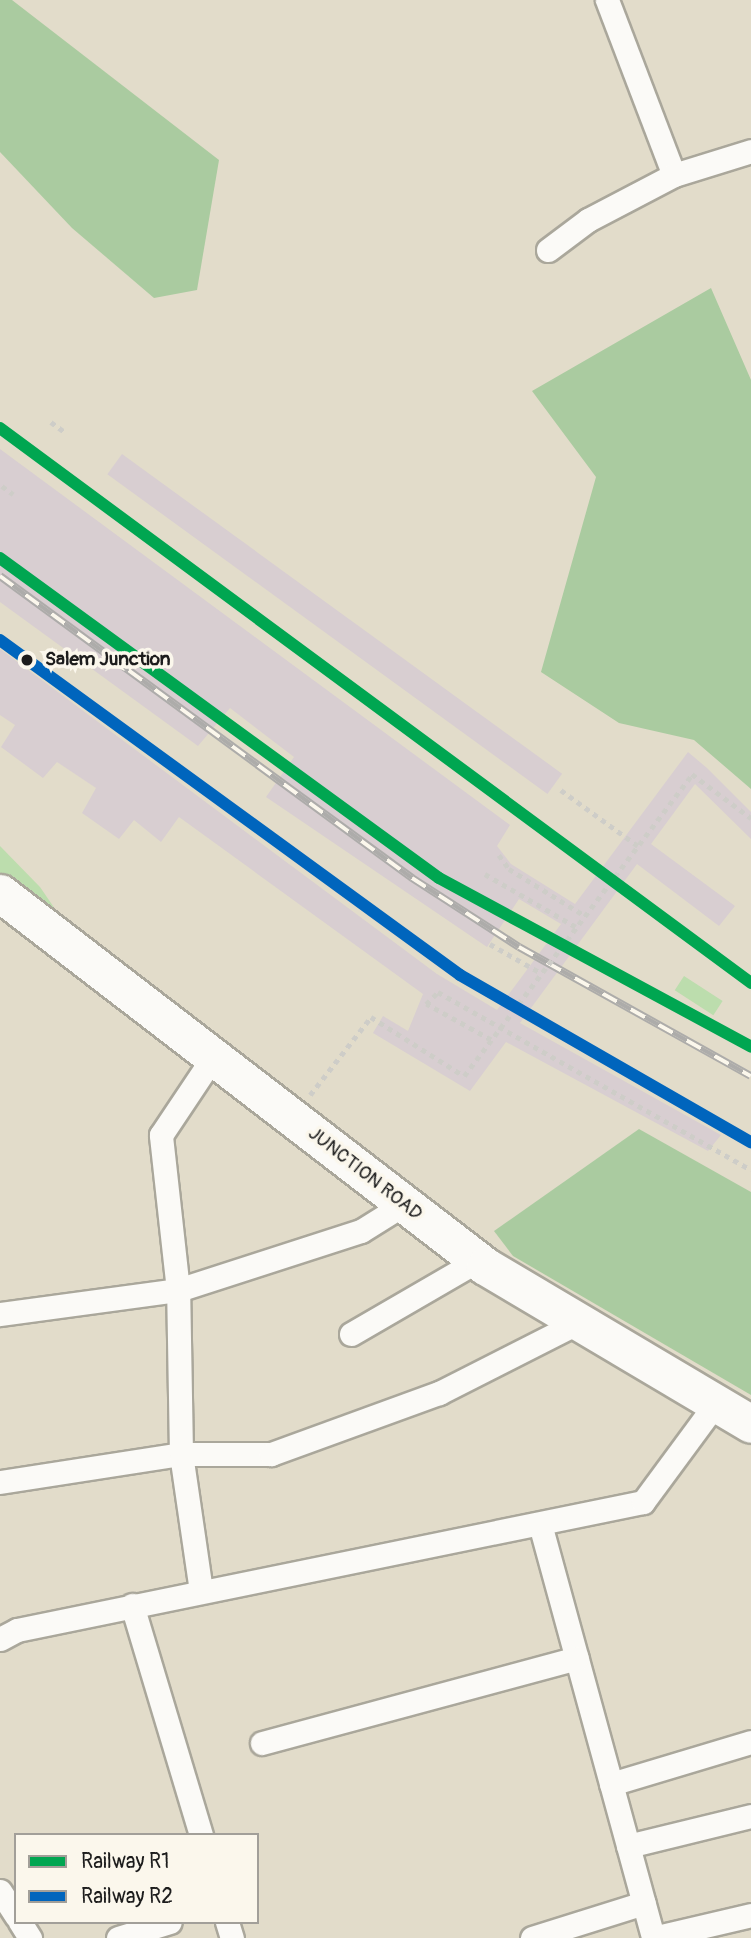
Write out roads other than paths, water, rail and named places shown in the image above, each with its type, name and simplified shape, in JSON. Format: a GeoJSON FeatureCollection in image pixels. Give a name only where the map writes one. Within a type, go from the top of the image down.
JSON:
{"type":"FeatureCollection","features":[{"type":"Feature","properties":{"kind":"main road","name":"JUNCTION ROAD"},"geometry":{"type":"LineString","coordinates":[[0,893],[477,1261],[751,1424]]}},
{"type":"Feature","properties":{"kind":"street"},"geometry":{"type":"LineString","coordinates":[[607,0],[674,175]]}},
{"type":"Feature","properties":{"kind":"street"},"geometry":{"type":"LineString","coordinates":[[548,250],[588,220],[674,175],[751,151]]}},
{"type":"Feature","properties":{"kind":"street"},"geometry":{"type":"LineString","coordinates":[[201,1591],[181,1454],[178,1290],[161,1135],[214,1057]]}},
{"type":"Feature","properties":{"kind":"street"},"geometry":{"type":"LineString","coordinates":[[0,1314],[178,1290],[361,1231],[404,1205]]}},
{"type":"Feature","properties":{"kind":"street"},"geometry":{"type":"LineString","coordinates":[[351,1334],[477,1261]]}},
{"type":"Feature","properties":{"kind":"street"},"geometry":{"type":"LineString","coordinates":[[0,1482],[181,1454],[271,1454],[439,1393],[579,1322]]}},
{"type":"Feature","properties":{"kind":"street"},"geometry":{"type":"LineString","coordinates":[[0,1639],[17,1630],[132,1605],[643,1502],[716,1403]]}},
{"type":"Feature","properties":{"kind":"street"},"geometry":{"type":"LineString","coordinates":[[540,1524],[653,1938],[751,1915]]}},
{"type":"Feature","properties":{"kind":"street"},"geometry":{"type":"LineString","coordinates":[[132,1605],[200,1833]]}},
{"type":"Feature","properties":{"kind":"street"},"geometry":{"type":"LineString","coordinates":[[262,1743],[577,1658]]}},
{"type":"Feature","properties":{"kind":"street"},"geometry":{"type":"LineString","coordinates":[[611,1784],[751,1742]]}},
{"type":"Feature","properties":{"kind":"street"},"geometry":{"type":"LineString","coordinates":[[628,1846],[751,1816]]}},
{"type":"Feature","properties":{"kind":"street"},"geometry":{"type":"LineString","coordinates":[[0,1891],[14,1913]]}},
{"type":"Feature","properties":{"kind":"street"},"geometry":{"type":"LineString","coordinates":[[532,1938],[644,1903]]}},
{"type":"Feature","properties":{"kind":"street"},"geometry":{"type":"LineString","coordinates":[[118,1938],[164,1924]]}},
{"type":"Feature","properties":{"kind":"railway"},"geometry":{"type":"LineString","coordinates":[[0,428],[751,983]]}},
{"type":"Feature","properties":{"kind":"railway"},"geometry":{"type":"LineString","coordinates":[[0,576],[412,878],[519,947],[751,1076]]}},
{"type":"Feature","properties":{"kind":"railway"},"geometry":{"type":"LineString","coordinates":[[0,640],[460,975],[751,1142]]}},
{"type":"Feature","properties":{"kind":"rail line","name":"R1"},"geometry":{"type":"LineString","coordinates":[[0,428],[751,983]]}},
{"type":"Feature","properties":{"kind":"rail line","name":"R1"},"geometry":{"type":"LineString","coordinates":[[0,558],[439,878],[751,1047]]}},
{"type":"Feature","properties":{"kind":"rail line","name":"R2"},"geometry":{"type":"LineString","coordinates":[[0,640],[460,975],[751,1142]]}},
{"type":"Feature","properties":{"kind":"place","name":"Salem Junction"},"geometry":{"type":"Point","coordinates":[27,660]}}]}
